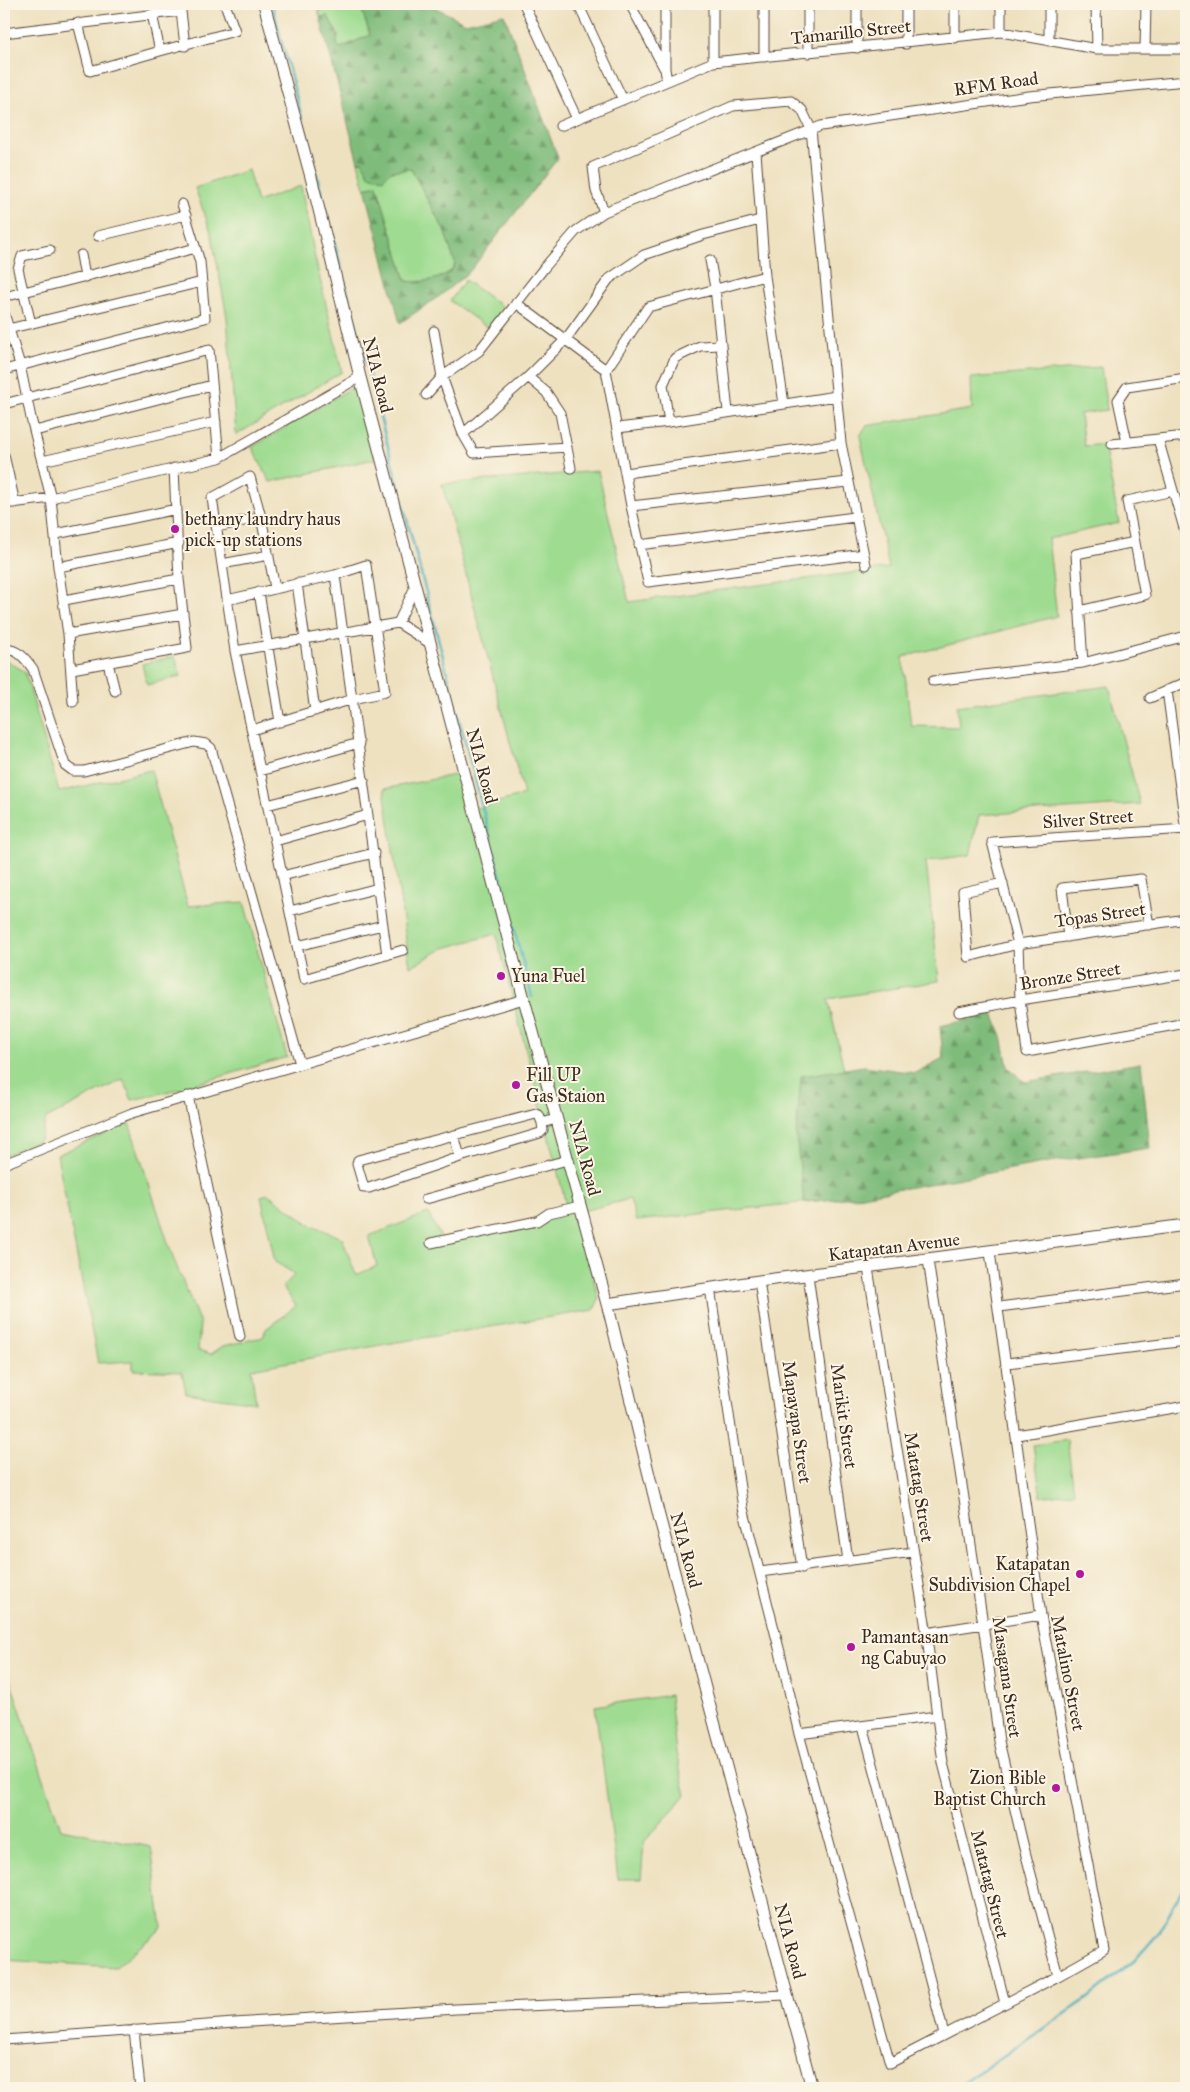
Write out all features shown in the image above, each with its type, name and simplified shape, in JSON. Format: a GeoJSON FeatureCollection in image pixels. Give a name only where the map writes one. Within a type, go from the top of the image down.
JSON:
{"type":"FeatureCollection","features":[{"type":"Feature","properties":{"kind":"street"},"geometry":{"type":"LineString","coordinates":[[78,23],[90,71],[235,31],[225,4]]}},
{"type":"Feature","properties":{"kind":"street","name":"NIA Road"},"geometry":{"type":"LineString","coordinates":[[264,4],[311,177],[360,377],[432,644],[524,999],[607,1304],[659,1516],[812,2088]]}},
{"type":"Feature","properties":{"kind":"street"},"geometry":{"type":"LineString","coordinates":[[524,4],[577,119]]}},
{"type":"Feature","properties":{"kind":"street"},"geometry":{"type":"LineString","coordinates":[[578,4],[623,100]]}},
{"type":"Feature","properties":{"kind":"street"},"geometry":{"type":"LineString","coordinates":[[630,4],[665,70]]}},
{"type":"Feature","properties":{"kind":"street"},"geometry":{"type":"LineString","coordinates":[[665,4],[665,70],[667,81]]}},
{"type":"Feature","properties":{"kind":"street"},"geometry":{"type":"LineString","coordinates":[[713,4],[713,62]]}},
{"type":"Feature","properties":{"kind":"street"},"geometry":{"type":"LineString","coordinates":[[764,4],[764,57]]}},
{"type":"Feature","properties":{"kind":"street"},"geometry":{"type":"LineString","coordinates":[[808,4],[808,53]]}},
{"type":"Feature","properties":{"kind":"street"},"geometry":{"type":"LineString","coordinates":[[857,4],[857,48]]}},
{"type":"Feature","properties":{"kind":"street"},"geometry":{"type":"LineString","coordinates":[[906,4],[906,44]]}},
{"type":"Feature","properties":{"kind":"street"},"geometry":{"type":"LineString","coordinates":[[955,4],[955,38]]}},
{"type":"Feature","properties":{"kind":"street"},"geometry":{"type":"LineString","coordinates":[[1001,4],[1001,32]]}},
{"type":"Feature","properties":{"kind":"street"},"geometry":{"type":"LineString","coordinates":[[1049,4],[1049,41]]}},
{"type":"Feature","properties":{"kind":"street"},"geometry":{"type":"LineString","coordinates":[[1096,4],[1097,49]]}},
{"type":"Feature","properties":{"kind":"street"},"geometry":{"type":"LineString","coordinates":[[1145,49],[1146,4]]}},
{"type":"Feature","properties":{"kind":"street"},"geometry":{"type":"LineString","coordinates":[[4,33],[152,14],[181,7],[185,46]]}},
{"type":"Feature","properties":{"kind":"street"},"geometry":{"type":"LineString","coordinates":[[152,14],[160,51]]}},
{"type":"Feature","properties":{"kind":"street","name":"Tamarillo Street"},"geometry":{"type":"LineString","coordinates":[[560,126],[713,62],[906,44],[1001,32],[1097,49],[1186,49]]}},
{"type":"Feature","properties":{"kind":"street","name":"RFM Road"},"geometry":{"type":"LineString","coordinates":[[426,395],[442,377],[479,351],[576,231],[604,212],[756,152],[811,128],[1028,96],[1186,81]]}},
{"type":"Feature","properties":{"kind":"street"},"geometry":{"type":"LineString","coordinates":[[604,212],[596,191],[593,167],[733,106],[790,101],[802,110],[811,128],[841,443],[866,566]]}},
{"type":"Feature","properties":{"kind":"street"},"geometry":{"type":"LineString","coordinates":[[756,152],[765,276],[784,404]]}},
{"type":"Feature","properties":{"kind":"street"},"geometry":{"type":"LineString","coordinates":[[4,370],[205,318],[200,262],[182,204]]}},
{"type":"Feature","properties":{"kind":"street"},"geometry":{"type":"LineString","coordinates":[[98,236],[186,215]]}},
{"type":"Feature","properties":{"kind":"street"},"geometry":{"type":"LineString","coordinates":[[463,434],[528,377],[566,339],[610,279],[644,254],[702,235],[760,220]]}},
{"type":"Feature","properties":{"kind":"street"},"geometry":{"type":"LineString","coordinates":[[12,295],[196,248]]}},
{"type":"Feature","properties":{"kind":"street"},"geometry":{"type":"LineString","coordinates":[[31,324],[18,269],[22,256],[50,250]]}},
{"type":"Feature","properties":{"kind":"street"},"geometry":{"type":"LineString","coordinates":[[81,255],[85,277]]}},
{"type":"Feature","properties":{"kind":"street"},"geometry":{"type":"LineString","coordinates":[[710,260],[715,288],[728,412]]}},
{"type":"Feature","properties":{"kind":"street"},"geometry":{"type":"LineString","coordinates":[[606,370],[648,307],[765,276]]}},
{"type":"Feature","properties":{"kind":"street"},"geometry":{"type":"LineString","coordinates":[[6,330],[202,282]]}},
{"type":"Feature","properties":{"kind":"street"},"geometry":{"type":"LineString","coordinates":[[516,303],[606,370],[631,506],[648,582],[864,554]]}},
{"type":"Feature","properties":{"kind":"street"},"geometry":{"type":"LineString","coordinates":[[5,316],[6,330],[20,365],[51,498],[72,669],[73,702]]}},
{"type":"Feature","properties":{"kind":"street"},"geometry":{"type":"LineString","coordinates":[[434,331],[442,377],[463,434],[474,453],[567,447]]}},
{"type":"Feature","properties":{"kind":"street"},"geometry":{"type":"LineString","coordinates":[[669,422],[663,384],[675,358],[700,346],[720,345]]}},
{"type":"Feature","properties":{"kind":"street"},"geometry":{"type":"LineString","coordinates":[[4,404],[209,350],[219,458]]}},
{"type":"Feature","properties":{"kind":"street"},"geometry":{"type":"LineString","coordinates":[[4,504],[51,498],[219,458],[360,377]]}},
{"type":"Feature","properties":{"kind":"street"},"geometry":{"type":"LineString","coordinates":[[528,377],[546,392],[560,413],[571,468]]}},
{"type":"Feature","properties":{"kind":"street"},"geometry":{"type":"LineString","coordinates":[[1127,442],[1118,400],[1127,387],[1186,378]]}},
{"type":"Feature","properties":{"kind":"street"},"geometry":{"type":"LineString","coordinates":[[35,431],[212,385]]}},
{"type":"Feature","properties":{"kind":"street"},"geometry":{"type":"LineString","coordinates":[[617,428],[669,422],[836,396]]}},
{"type":"Feature","properties":{"kind":"street"},"geometry":{"type":"LineString","coordinates":[[42,461],[216,422]]}},
{"type":"Feature","properties":{"kind":"street"},"geometry":{"type":"LineString","coordinates":[[1112,444],[1186,436]]}},
{"type":"Feature","properties":{"kind":"street"},"geometry":{"type":"LineString","coordinates":[[1158,439],[1186,535]]}},
{"type":"Feature","properties":{"kind":"street"},"geometry":{"type":"LineString","coordinates":[[626,473],[841,443]]}},
{"type":"Feature","properties":{"kind":"street"},"geometry":{"type":"LineString","coordinates":[[4,455],[14,503]]}},
{"type":"Feature","properties":{"kind":"street"},"geometry":{"type":"LineString","coordinates":[[72,669],[187,648],[179,579],[179,543],[174,468]]}},
{"type":"Feature","properties":{"kind":"street"},"geometry":{"type":"LineString","coordinates":[[275,588],[261,517],[250,477],[212,498],[235,651],[304,979],[402,950]]}},
{"type":"Feature","properties":{"kind":"street"},"geometry":{"type":"LineString","coordinates":[[631,506],[848,482]]}},
{"type":"Feature","properties":{"kind":"street"},"geometry":{"type":"LineString","coordinates":[[1079,611],[1145,595],[1127,501],[1173,491]]}},
{"type":"Feature","properties":{"kind":"street"},"geometry":{"type":"LineString","coordinates":[[56,534],[177,509]]}},
{"type":"Feature","properties":{"kind":"street"},"geometry":{"type":"LineString","coordinates":[[217,527],[261,517]]}},
{"type":"Feature","properties":{"kind":"street"},"geometry":{"type":"LineString","coordinates":[[639,545],[855,517]]}},
{"type":"Feature","properties":{"kind":"street"},"geometry":{"type":"LineString","coordinates":[[1083,663],[1076,554],[1135,542]]}},
{"type":"Feature","properties":{"kind":"street"},"geometry":{"type":"LineString","coordinates":[[58,567],[179,543]]}},
{"type":"Feature","properties":{"kind":"street"},"geometry":{"type":"LineString","coordinates":[[222,564],[268,555]]}},
{"type":"Feature","properties":{"kind":"street"},"geometry":{"type":"LineString","coordinates":[[227,600],[335,575],[366,565],[385,692],[353,699],[252,730]]}},
{"type":"Feature","properties":{"kind":"street"},"geometry":{"type":"LineString","coordinates":[[335,575],[387,955]]}},
{"type":"Feature","properties":{"kind":"street"},"geometry":{"type":"LineString","coordinates":[[64,600],[179,579]]}},
{"type":"Feature","properties":{"kind":"street"},"geometry":{"type":"LineString","coordinates":[[296,583],[315,711]]}},
{"type":"Feature","properties":{"kind":"street"},"geometry":{"type":"LineString","coordinates":[[398,623],[416,585]]}},
{"type":"Feature","properties":{"kind":"street"},"geometry":{"type":"LineString","coordinates":[[259,592],[280,722]]}},
{"type":"Feature","properties":{"kind":"street"},"geometry":{"type":"LineString","coordinates":[[68,634],[183,614]]}},
{"type":"Feature","properties":{"kind":"street"},"geometry":{"type":"LineString","coordinates":[[235,651],[398,623],[432,644]]}},
{"type":"Feature","properties":{"kind":"street"},"geometry":{"type":"LineString","coordinates":[[933,681],[1083,663],[1186,636]]}},
{"type":"Feature","properties":{"kind":"street"},"geometry":{"type":"LineString","coordinates":[[4,649],[15,651],[23,656],[33,669],[65,765],[73,771],[84,770],[194,742],[206,744],[211,748],[300,1064]]}},
{"type":"Feature","properties":{"kind":"street"},"geometry":{"type":"LineString","coordinates":[[108,663],[115,691]]}},
{"type":"Feature","properties":{"kind":"street"},"geometry":{"type":"LineString","coordinates":[[1150,698],[1186,682]]}},
{"type":"Feature","properties":{"kind":"street"},"geometry":{"type":"LineString","coordinates":[[1167,690],[1186,830]]}},
{"type":"Feature","properties":{"kind":"street"},"geometry":{"type":"LineString","coordinates":[[260,771],[359,743]]}},
{"type":"Feature","properties":{"kind":"street"},"geometry":{"type":"LineString","coordinates":[[268,805],[364,780]]}},
{"type":"Feature","properties":{"kind":"street"},"geometry":{"type":"LineString","coordinates":[[275,841],[368,815]]}},
{"type":"Feature","properties":{"kind":"street","name":"Silver Street"},"geometry":{"type":"LineString","coordinates":[[1003,883],[992,842],[1186,830]]}},
{"type":"Feature","properties":{"kind":"street"},"geometry":{"type":"LineString","coordinates":[[282,876],[374,853]]}},
{"type":"Feature","properties":{"kind":"street"},"geometry":{"type":"LineString","coordinates":[[1068,937],[1062,888],[1141,879],[1148,925]]}},
{"type":"Feature","properties":{"kind":"street"},"geometry":{"type":"LineString","coordinates":[[1003,883],[1018,944],[1020,1000],[1027,1052],[1186,1023]]}},
{"type":"Feature","properties":{"kind":"street","name":"Topas Street"},"geometry":{"type":"LineString","coordinates":[[1003,883],[963,892],[968,957],[1018,944],[1186,919]]}},
{"type":"Feature","properties":{"kind":"street"},"geometry":{"type":"LineString","coordinates":[[290,911],[378,888]]}},
{"type":"Feature","properties":{"kind":"street"},"geometry":{"type":"LineString","coordinates":[[297,946],[383,925]]}},
{"type":"Feature","properties":{"kind":"street","name":"Bronze Street"},"geometry":{"type":"LineString","coordinates":[[959,1012],[1020,1000],[1186,974]]}},
{"type":"Feature","properties":{"kind":"street"},"geometry":{"type":"LineString","coordinates":[[4,1164],[132,1112],[524,999]]}},
{"type":"Feature","properties":{"kind":"street"},"geometry":{"type":"LineString","coordinates":[[188,1096],[240,1337]]}},
{"type":"Feature","properties":{"kind":"street"},"geometry":{"type":"LineString","coordinates":[[536,1114],[542,1123],[543,1130],[540,1133],[366,1188],[357,1164],[358,1160],[536,1114]]}},
{"type":"Feature","properties":{"kind":"street"},"geometry":{"type":"LineString","coordinates":[[542,1123],[556,1119]]}},
{"type":"Feature","properties":{"kind":"street"},"geometry":{"type":"LineString","coordinates":[[454,1135],[460,1157]]}},
{"type":"Feature","properties":{"kind":"street"},"geometry":{"type":"LineString","coordinates":[[426,1199],[567,1160]]}},
{"type":"Feature","properties":{"kind":"street"},"geometry":{"type":"LineString","coordinates":[[431,1243],[537,1221],[549,1213],[580,1206]]}},
{"type":"Feature","properties":{"kind":"street","name":"Katapatan Avenue"},"geometry":{"type":"LineString","coordinates":[[607,1304],[759,1281],[1186,1226]]}},
{"type":"Feature","properties":{"kind":"street","name":"Matalino Street"},"geometry":{"type":"LineString","coordinates":[[990,1252],[1017,1435],[1040,1615],[1104,1950],[1058,1976]]}},
{"type":"Feature","properties":{"kind":"street","name":"Masagana Street"},"geometry":{"type":"LineString","coordinates":[[928,1260],[999,1741],[1023,1844],[1058,1976]]}},
{"type":"Feature","properties":{"kind":"street","name":"Matatag Street"},"geometry":{"type":"LineString","coordinates":[[868,1268],[926,1633],[943,1764],[1004,2003]]}},
{"type":"Feature","properties":{"kind":"street","name":"Marikit Street"},"geometry":{"type":"LineString","coordinates":[[808,1275],[848,1561]]}},
{"type":"Feature","properties":{"kind":"street","name":"Mapayapa Street"},"geometry":{"type":"LineString","coordinates":[[759,1281],[802,1568]]}},
{"type":"Feature","properties":{"kind":"street"},"geometry":{"type":"LineString","coordinates":[[999,1307],[1186,1283]]}},
{"type":"Feature","properties":{"kind":"street"},"geometry":{"type":"LineString","coordinates":[[710,1288],[742,1508],[760,1572],[799,1734],[890,2063],[1058,1976]]}},
{"type":"Feature","properties":{"kind":"street"},"geometry":{"type":"LineString","coordinates":[[1007,1363],[1186,1341]]}},
{"type":"Feature","properties":{"kind":"street"},"geometry":{"type":"LineString","coordinates":[[1017,1435],[1186,1406]]}},
{"type":"Feature","properties":{"kind":"street"},"geometry":{"type":"LineString","coordinates":[[760,1572],[913,1552]]}},
{"type":"Feature","properties":{"kind":"street"},"geometry":{"type":"LineString","coordinates":[[926,1633],[1040,1615]]}},
{"type":"Feature","properties":{"kind":"street"},"geometry":{"type":"LineString","coordinates":[[799,1734],[937,1716]]}},
{"type":"Feature","properties":{"kind":"street"},"geometry":{"type":"LineString","coordinates":[[863,1726],[944,2034]]}},
{"type":"Feature","properties":{"kind":"street"},"geometry":{"type":"LineString","coordinates":[[4,2040],[446,2009],[787,1995]]}},
{"type":"Feature","properties":{"kind":"street"},"geometry":{"type":"LineString","coordinates":[[134,2030],[140,2088]]}},
{"type":"Feature","properties":{"kind":"green space"},"geometry":{"type":"Polygon","coordinates":[[[317,4],[360,4],[370,35],[339,49],[337,44],[338,35],[328,17],[320,17],[317,4]]]}},
{"type":"Feature","properties":{"kind":"green space"},"geometry":{"type":"Polygon","coordinates":[[[360,4],[428,4],[466,23],[504,14],[558,158],[470,271],[441,295],[400,323],[365,188],[377,185],[406,281],[427,281],[442,277],[453,269],[455,263],[444,230],[411,169],[391,171],[383,179],[369,175],[362,161],[358,162],[320,17],[328,16],[338,35],[337,44],[340,48],[370,35],[360,4]]]}},
{"type":"Feature","properties":{"kind":"green space"},"geometry":{"type":"Polygon","coordinates":[[[362,161],[391,171],[411,169],[444,230],[455,263],[454,268],[443,276],[432,280],[406,281],[377,185],[365,188],[358,162],[362,161]]]}},
{"type":"Feature","properties":{"kind":"green space"},"geometry":{"type":"Polygon","coordinates":[[[248,170],[257,202],[301,186],[315,258],[342,372],[236,435],[227,317],[211,232],[195,188],[248,170]]]}},
{"type":"Feature","properties":{"kind":"green space"},"geometry":{"type":"Polygon","coordinates":[[[465,280],[503,307],[488,328],[450,301],[465,280]]]}},
{"type":"Feature","properties":{"kind":"green space"},"geometry":{"type":"Polygon","coordinates":[[[1101,367],[1107,410],[1080,414],[1084,446],[1104,444],[1119,523],[1048,539],[1057,616],[903,657],[911,726],[959,727],[957,706],[1109,686],[1140,804],[979,815],[970,855],[926,861],[939,981],[828,999],[855,1118],[862,1196],[636,1221],[630,1199],[575,1213],[599,1299],[594,1310],[392,1343],[251,1369],[256,1403],[186,1393],[182,1372],[133,1370],[133,1361],[98,1363],[57,1155],[129,1123],[172,1255],[200,1323],[198,1350],[211,1354],[223,1346],[263,1337],[266,1329],[296,1306],[283,1287],[295,1274],[275,1262],[261,1196],[268,1194],[309,1224],[342,1238],[356,1275],[377,1266],[369,1236],[428,1213],[443,1241],[568,1212],[496,934],[444,948],[410,967],[384,789],[459,774],[469,810],[524,795],[442,484],[598,471],[629,602],[889,568],[860,436],[866,426],[972,409],[971,378],[1101,367]]]}},
{"type":"Feature","properties":{"kind":"green space"},"geometry":{"type":"Polygon","coordinates":[[[358,384],[375,459],[270,482],[252,447],[358,384]]]}},
{"type":"Feature","properties":{"kind":"green space"},"geometry":{"type":"Polygon","coordinates":[[[175,656],[181,676],[147,685],[142,664],[175,656]]]}},
{"type":"Feature","properties":{"kind":"green space"},"geometry":{"type":"Polygon","coordinates":[[[4,659],[25,672],[59,792],[151,770],[188,906],[244,902],[287,1057],[183,1088],[132,1100],[123,1079],[46,1119],[40,1140],[4,1156],[4,659]]]}},
{"type":"Feature","properties":{"kind":"green space"},"geometry":{"type":"Polygon","coordinates":[[[993,1014],[1002,1036],[1008,1067],[1025,1082],[1141,1063],[1150,1148],[1049,1162],[862,1196],[804,1202],[796,1135],[801,1076],[864,1066],[915,1073],[943,1058],[940,1026],[993,1014]]]}},
{"type":"Feature","properties":{"kind":"green space"},"geometry":{"type":"Polygon","coordinates":[[[1067,1440],[1074,1492],[1041,1497],[1033,1445],[1067,1440]]]}},
{"type":"Feature","properties":{"kind":"green space"},"geometry":{"type":"Polygon","coordinates":[[[8,1674],[61,1829],[151,1847],[162,1928],[116,1967],[4,1960],[4,1675],[8,1674]]]}},
{"type":"Feature","properties":{"kind":"green space"},"geometry":{"type":"Polygon","coordinates":[[[670,1695],[676,1753],[686,1795],[644,1842],[641,1879],[618,1879],[595,1706],[670,1695]]]}},
{"type":"Feature","properties":{"kind":"waterway"},"geometry":{"type":"LineString","coordinates":[[272,4],[532,997]]}},
{"type":"Feature","properties":{"kind":"waterway"},"geometry":{"type":"LineString","coordinates":[[956,2088],[1087,1999],[1134,1961],[1157,1935],[1186,1883]]}},
{"type":"Feature","properties":{"kind":"place","name":"bethany laundry haus pick-up stations"},"geometry":{"type":"Point","coordinates":[175,529]}},
{"type":"Feature","properties":{"kind":"place","name":"Yuna Fuel"},"geometry":{"type":"Point","coordinates":[501,976]}},
{"type":"Feature","properties":{"kind":"place","name":"Fill UP Gas Staion"},"geometry":{"type":"Point","coordinates":[516,1085]}},
{"type":"Feature","properties":{"kind":"place","name":"Katapatan Subdivision Chapel"},"geometry":{"type":"Point","coordinates":[1080,1574]}},
{"type":"Feature","properties":{"kind":"place","name":"Pamantasan ng Cabuyao"},"geometry":{"type":"Point","coordinates":[851,1647]}},
{"type":"Feature","properties":{"kind":"place","name":"Zion Bible Baptist Church"},"geometry":{"type":"Point","coordinates":[1056,1788]}}]}
